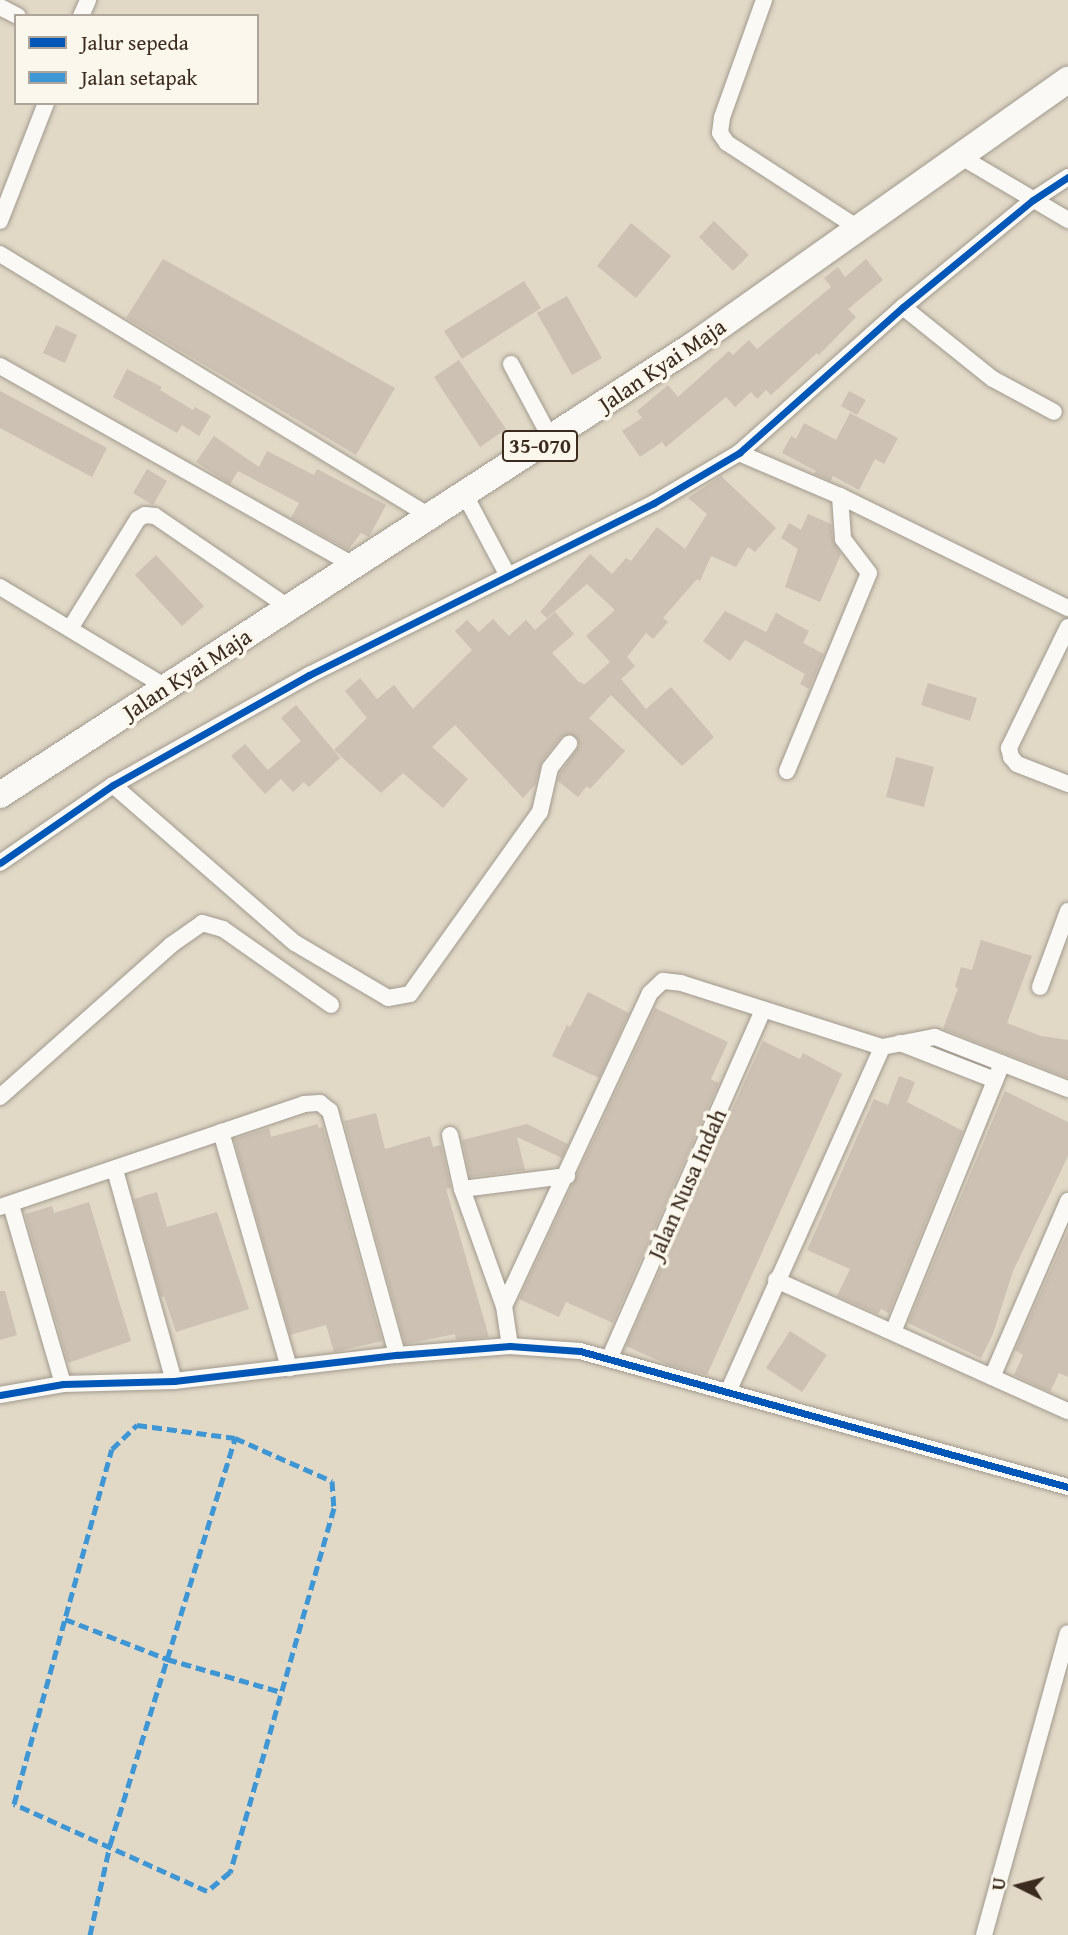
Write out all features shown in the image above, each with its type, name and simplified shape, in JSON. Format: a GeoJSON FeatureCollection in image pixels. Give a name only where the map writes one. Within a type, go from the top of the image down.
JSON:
{"type":"FeatureCollection","features":[{"type":"Feature","properties":{"kind":"main road","name":"Jalan Kyai Maja"},"geometry":{"type":"LineString","coordinates":[[0,795],[78,746],[164,686],[356,567],[692,346],[958,155],[1068,80]]}},
{"type":"Feature","properties":{"kind":"street"},"geometry":{"type":"LineString","coordinates":[[764,0],[722,117],[720,133],[727,143],[858,228]]}},
{"type":"Feature","properties":{"kind":"street"},"geometry":{"type":"LineString","coordinates":[[0,220],[45,105]]}},
{"type":"Feature","properties":{"kind":"street"},"geometry":{"type":"LineString","coordinates":[[958,155],[1068,220]]}},
{"type":"Feature","properties":{"kind":"street"},"geometry":{"type":"LineString","coordinates":[[0,863],[113,785],[309,675],[653,503],[739,453],[1026,196],[1068,177]]}},
{"type":"Feature","properties":{"kind":"street"},"geometry":{"type":"LineString","coordinates":[[0,254],[431,517]]}},
{"type":"Feature","properties":{"kind":"street"},"geometry":{"type":"LineString","coordinates":[[903,307],[993,379],[1054,412]]}},
{"type":"Feature","properties":{"kind":"street"},"geometry":{"type":"LineString","coordinates":[[511,363],[551,439]]}},
{"type":"Feature","properties":{"kind":"street"},"geometry":{"type":"LineString","coordinates":[[0,366],[356,567]]}},
{"type":"Feature","properties":{"kind":"street"},"geometry":{"type":"LineString","coordinates":[[739,453],[840,496],[1068,608]]}},
{"type":"Feature","properties":{"kind":"street"},"geometry":{"type":"LineString","coordinates":[[465,495],[508,576]]}},
{"type":"Feature","properties":{"kind":"street"},"geometry":{"type":"LineString","coordinates":[[787,771],[869,573],[844,539],[840,496]]}},
{"type":"Feature","properties":{"kind":"street"},"geometry":{"type":"LineString","coordinates":[[71,627],[138,519],[145,515],[155,516],[291,609]]}},
{"type":"Feature","properties":{"kind":"street"},"geometry":{"type":"LineString","coordinates":[[0,587],[71,627],[164,686]]}},
{"type":"Feature","properties":{"kind":"street"},"geometry":{"type":"LineString","coordinates":[[1068,627],[1010,739],[1009,748],[1011,757],[1017,764],[1068,784]]}},
{"type":"Feature","properties":{"kind":"street"},"geometry":{"type":"LineString","coordinates":[[113,785],[295,943],[388,998],[410,994],[532,823],[544,806],[550,768],[569,744]]}},
{"type":"Feature","properties":{"kind":"street"},"geometry":{"type":"LineString","coordinates":[[1041,987],[1068,911]]}},
{"type":"Feature","properties":{"kind":"street"},"geometry":{"type":"LineString","coordinates":[[0,1097],[171,945],[202,923],[223,929],[331,1005]]}},
{"type":"Feature","properties":{"kind":"street"},"geometry":{"type":"LineString","coordinates":[[504,1306],[567,1176],[650,993],[663,981],[681,983],[881,1046],[935,1037],[1068,1089]]}},
{"type":"Feature","properties":{"kind":"street","name":"Jalan Nusa Indah"},"geometry":{"type":"LineString","coordinates":[[610,1357],[763,1010]]}},
{"type":"Feature","properties":{"kind":"street"},"geometry":{"type":"LineString","coordinates":[[900,1043],[995,1080]]}},
{"type":"Feature","properties":{"kind":"street"},"geometry":{"type":"LineString","coordinates":[[727,1392],[881,1046]]}},
{"type":"Feature","properties":{"kind":"street"},"geometry":{"type":"LineString","coordinates":[[893,1332],[1002,1063]]}},
{"type":"Feature","properties":{"kind":"street"},"geometry":{"type":"LineString","coordinates":[[64,1384],[6,1206],[304,1104],[320,1103],[330,1111],[397,1355]]}},
{"type":"Feature","properties":{"kind":"street"},"geometry":{"type":"LineString","coordinates":[[221,1132],[289,1368]]}},
{"type":"Feature","properties":{"kind":"street"},"geometry":{"type":"LineString","coordinates":[[450,1135],[463,1189],[504,1306],[510,1346]]}},
{"type":"Feature","properties":{"kind":"street"},"geometry":{"type":"LineString","coordinates":[[116,1170],[174,1381]]}},
{"type":"Feature","properties":{"kind":"street"},"geometry":{"type":"LineString","coordinates":[[463,1189],[567,1176]]}},
{"type":"Feature","properties":{"kind":"street"},"geometry":{"type":"LineString","coordinates":[[992,1377],[1068,1201]]}},
{"type":"Feature","properties":{"kind":"street"},"geometry":{"type":"LineString","coordinates":[[776,1280],[1068,1411]]}},
{"type":"Feature","properties":{"kind":"street"},"geometry":{"type":"LineString","coordinates":[[0,1395],[64,1384],[174,1381],[397,1355],[510,1346],[580,1351],[1066,1482]]}},
{"type":"Feature","properties":{"kind":"street"},"geometry":{"type":"LineString","coordinates":[[984,1935],[1068,1633]]}},
{"type":"Feature","properties":{"kind":"building"},"geometry":{"type":"Polygon","coordinates":[[[714,221],[749,255],[733,271],[699,237],[714,221]]]}},
{"type":"Feature","properties":{"kind":"building"},"geometry":{"type":"Polygon","coordinates":[[[631,223],[671,256],[636,298],[597,266],[631,223]]]}},
{"type":"Feature","properties":{"kind":"building"},"geometry":{"type":"Polygon","coordinates":[[[163,259],[395,388],[356,455],[126,318],[163,259]]]}},
{"type":"Feature","properties":{"kind":"building"},"geometry":{"type":"Polygon","coordinates":[[[866,259],[883,280],[848,309],[856,317],[819,355],[817,353],[771,395],[766,390],[757,399],[751,392],[735,407],[726,397],[666,447],[662,442],[640,457],[622,431],[642,418],[637,411],[668,385],[678,397],[729,351],[733,355],[749,340],[757,349],[831,287],[824,278],[838,267],[845,277],[866,259]]]}},
{"type":"Feature","properties":{"kind":"building"},"geometry":{"type":"Polygon","coordinates":[[[524,281],[541,308],[462,359],[444,331],[524,281]]]}},
{"type":"Feature","properties":{"kind":"building"},"geometry":{"type":"Polygon","coordinates":[[[567,296],[602,358],[572,375],[537,313],[567,296]]]}},
{"type":"Feature","properties":{"kind":"building"},"geometry":{"type":"Polygon","coordinates":[[[56,325],[77,335],[65,363],[43,353],[56,325]]]}},
{"type":"Feature","properties":{"kind":"building"},"geometry":{"type":"Polygon","coordinates":[[[459,360],[506,429],[480,447],[434,377],[459,360]]]}},
{"type":"Feature","properties":{"kind":"building"},"geometry":{"type":"Polygon","coordinates":[[[127,369],[162,387],[160,390],[193,410],[195,407],[211,416],[199,436],[182,425],[177,433],[113,397],[127,369]]]}},
{"type":"Feature","properties":{"kind":"building"},"geometry":{"type":"Polygon","coordinates":[[[0,391],[107,448],[92,477],[0,428],[0,391]]]}},
{"type":"Feature","properties":{"kind":"building"},"geometry":{"type":"Polygon","coordinates":[[[849,391],[866,400],[857,415],[841,406],[849,391]]]}},
{"type":"Feature","properties":{"kind":"building"},"geometry":{"type":"Polygon","coordinates":[[[850,413],[898,438],[884,464],[875,459],[859,490],[833,476],[831,481],[814,474],[816,471],[782,453],[791,436],[796,439],[804,423],[836,440],[850,413]]]}},
{"type":"Feature","properties":{"kind":"building"},"geometry":{"type":"Polygon","coordinates":[[[214,436],[259,467],[267,451],[314,475],[317,469],[386,505],[369,537],[361,533],[348,550],[291,518],[299,503],[238,471],[230,484],[196,462],[214,436]]]}},
{"type":"Feature","properties":{"kind":"building"},"geometry":{"type":"Polygon","coordinates":[[[147,469],[167,481],[153,505],[133,493],[147,469]]]}},
{"type":"Feature","properties":{"kind":"building"},"geometry":{"type":"Polygon","coordinates":[[[721,476],[776,528],[755,552],[748,547],[736,567],[711,556],[700,581],[697,579],[663,618],[668,622],[653,639],[646,633],[627,657],[635,666],[621,679],[646,709],[671,687],[714,737],[682,766],[611,695],[589,718],[625,751],[590,789],[587,786],[578,797],[558,781],[560,773],[579,746],[578,740],[571,734],[561,737],[542,761],[535,785],[523,798],[455,725],[432,747],[468,779],[443,808],[403,773],[381,793],[334,750],[367,718],[345,691],[360,678],[377,699],[394,685],[413,709],[472,650],[455,631],[467,620],[479,632],[493,619],[509,636],[526,620],[535,630],[555,612],[574,634],[552,653],[579,682],[585,684],[610,662],[586,636],[615,610],[587,584],[547,618],[540,612],[590,554],[612,574],[626,558],[631,561],[657,527],[685,549],[707,514],[688,498],[721,476]]]}},
{"type":"Feature","properties":{"kind":"building"},"geometry":{"type":"Polygon","coordinates":[[[808,514],[831,524],[833,540],[841,554],[820,602],[785,587],[798,549],[781,538],[789,523],[801,530],[808,514]]]}},
{"type":"Feature","properties":{"kind":"building"},"geometry":{"type":"Polygon","coordinates":[[[156,555],[204,606],[182,626],[135,575],[156,555]]]}},
{"type":"Feature","properties":{"kind":"building"},"geometry":{"type":"Polygon","coordinates":[[[725,611],[766,632],[776,613],[809,631],[803,643],[824,654],[809,689],[800,684],[805,674],[745,640],[730,661],[703,641],[725,611]]]}},
{"type":"Feature","properties":{"kind":"building"},"geometry":{"type":"Polygon","coordinates":[[[928,683],[977,698],[970,721],[921,705],[928,683]]]}},
{"type":"Feature","properties":{"kind":"building"},"geometry":{"type":"Polygon","coordinates":[[[296,705],[340,758],[309,787],[304,782],[293,792],[281,779],[265,794],[231,756],[245,744],[268,770],[301,741],[281,718],[296,705]]]}},
{"type":"Feature","properties":{"kind":"building"},"geometry":{"type":"Polygon","coordinates":[[[896,757],[934,767],[924,807],[886,797],[896,757]]]}},
{"type":"Feature","properties":{"kind":"building"},"geometry":{"type":"Polygon","coordinates":[[[981,940],[1032,956],[1007,1023],[1041,1036],[1068,1040],[1068,1078],[943,1029],[958,988],[955,987],[961,967],[972,970],[981,940]]]}},
{"type":"Feature","properties":{"kind":"building"},"geometry":{"type":"Polygon","coordinates":[[[588,992],[629,1013],[599,1078],[552,1056],[567,1025],[570,1027],[588,992]]]}},
{"type":"Feature","properties":{"kind":"building"},"geometry":{"type":"Polygon","coordinates":[[[655,1008],[728,1042],[711,1079],[719,1083],[613,1323],[566,1302],[559,1317],[519,1299],[655,1008]]]}},
{"type":"Feature","properties":{"kind":"building"},"geometry":{"type":"Polygon","coordinates":[[[763,1041],[800,1059],[803,1053],[842,1074],[707,1375],[668,1365],[626,1346],[763,1041]]]}},
{"type":"Feature","properties":{"kind":"building"},"geometry":{"type":"Polygon","coordinates":[[[899,1076],[915,1082],[907,1102],[963,1131],[889,1313],[881,1309],[878,1314],[837,1296],[850,1269],[807,1250],[874,1099],[888,1105],[899,1076]]]}},
{"type":"Feature","properties":{"kind":"building"},"geometry":{"type":"Polygon","coordinates":[[[1005,1091],[1068,1122],[1068,1156],[1013,1271],[993,1334],[981,1358],[908,1323],[1005,1091]]]}},
{"type":"Feature","properties":{"kind":"building"},"geometry":{"type":"Polygon","coordinates":[[[376,1113],[385,1149],[430,1136],[433,1147],[441,1145],[451,1188],[446,1189],[489,1337],[456,1340],[455,1334],[405,1344],[344,1121],[376,1113]]]}},
{"type":"Feature","properties":{"kind":"building"},"geometry":{"type":"Polygon","coordinates":[[[318,1124],[318,1128],[323,1127],[382,1341],[334,1352],[326,1325],[290,1335],[234,1139],[269,1128],[271,1137],[318,1124]]]}},
{"type":"Feature","properties":{"kind":"building"},"geometry":{"type":"Polygon","coordinates":[[[527,1124],[568,1144],[562,1158],[517,1137],[525,1170],[470,1177],[462,1140],[527,1124]]]}},
{"type":"Feature","properties":{"kind":"building"},"geometry":{"type":"Polygon","coordinates":[[[157,1192],[167,1227],[217,1212],[249,1309],[176,1332],[164,1296],[161,1297],[134,1199],[157,1192]]]}},
{"type":"Feature","properties":{"kind":"building"},"geometry":{"type":"Polygon","coordinates":[[[89,1202],[131,1341],[68,1363],[25,1214],[52,1206],[54,1213],[89,1202]]]}},
{"type":"Feature","properties":{"kind":"building"},"geometry":{"type":"Polygon","coordinates":[[[1068,1231],[1068,1377],[1059,1373],[1050,1392],[1014,1375],[1023,1355],[1015,1350],[1068,1231]]]}},
{"type":"Feature","properties":{"kind":"building"},"geometry":{"type":"Polygon","coordinates":[[[0,1291],[5,1291],[17,1335],[0,1340],[0,1291]]]}},
{"type":"Feature","properties":{"kind":"building"},"geometry":{"type":"Polygon","coordinates":[[[790,1331],[827,1355],[802,1392],[766,1368],[790,1331]]]}},
{"type":"Feature","properties":{"kind":"marked path"},"geometry":{"type":"LineString","coordinates":[[137,1425],[235,1438],[332,1481],[334,1508],[230,1872],[207,1891],[14,1804],[112,1449],[137,1425]]}},
{"type":"Feature","properties":{"kind":"marked path"},"geometry":{"type":"LineString","coordinates":[[90,1935],[110,1845],[235,1438]]}},
{"type":"Feature","properties":{"kind":"marked path"},"geometry":{"type":"LineString","coordinates":[[65,1619],[167,1659],[281,1692]]}},
{"type":"Feature","properties":{"kind":"cycle path"},"geometry":{"type":"LineString","coordinates":[[0,863],[113,785],[309,675],[654,503],[739,453],[903,307],[1033,200],[1068,177]]}},
{"type":"Feature","properties":{"kind":"cycle path"},"geometry":{"type":"LineString","coordinates":[[0,1395],[63,1384],[174,1381],[397,1355],[510,1346],[580,1351],[1068,1487]]}}]}
